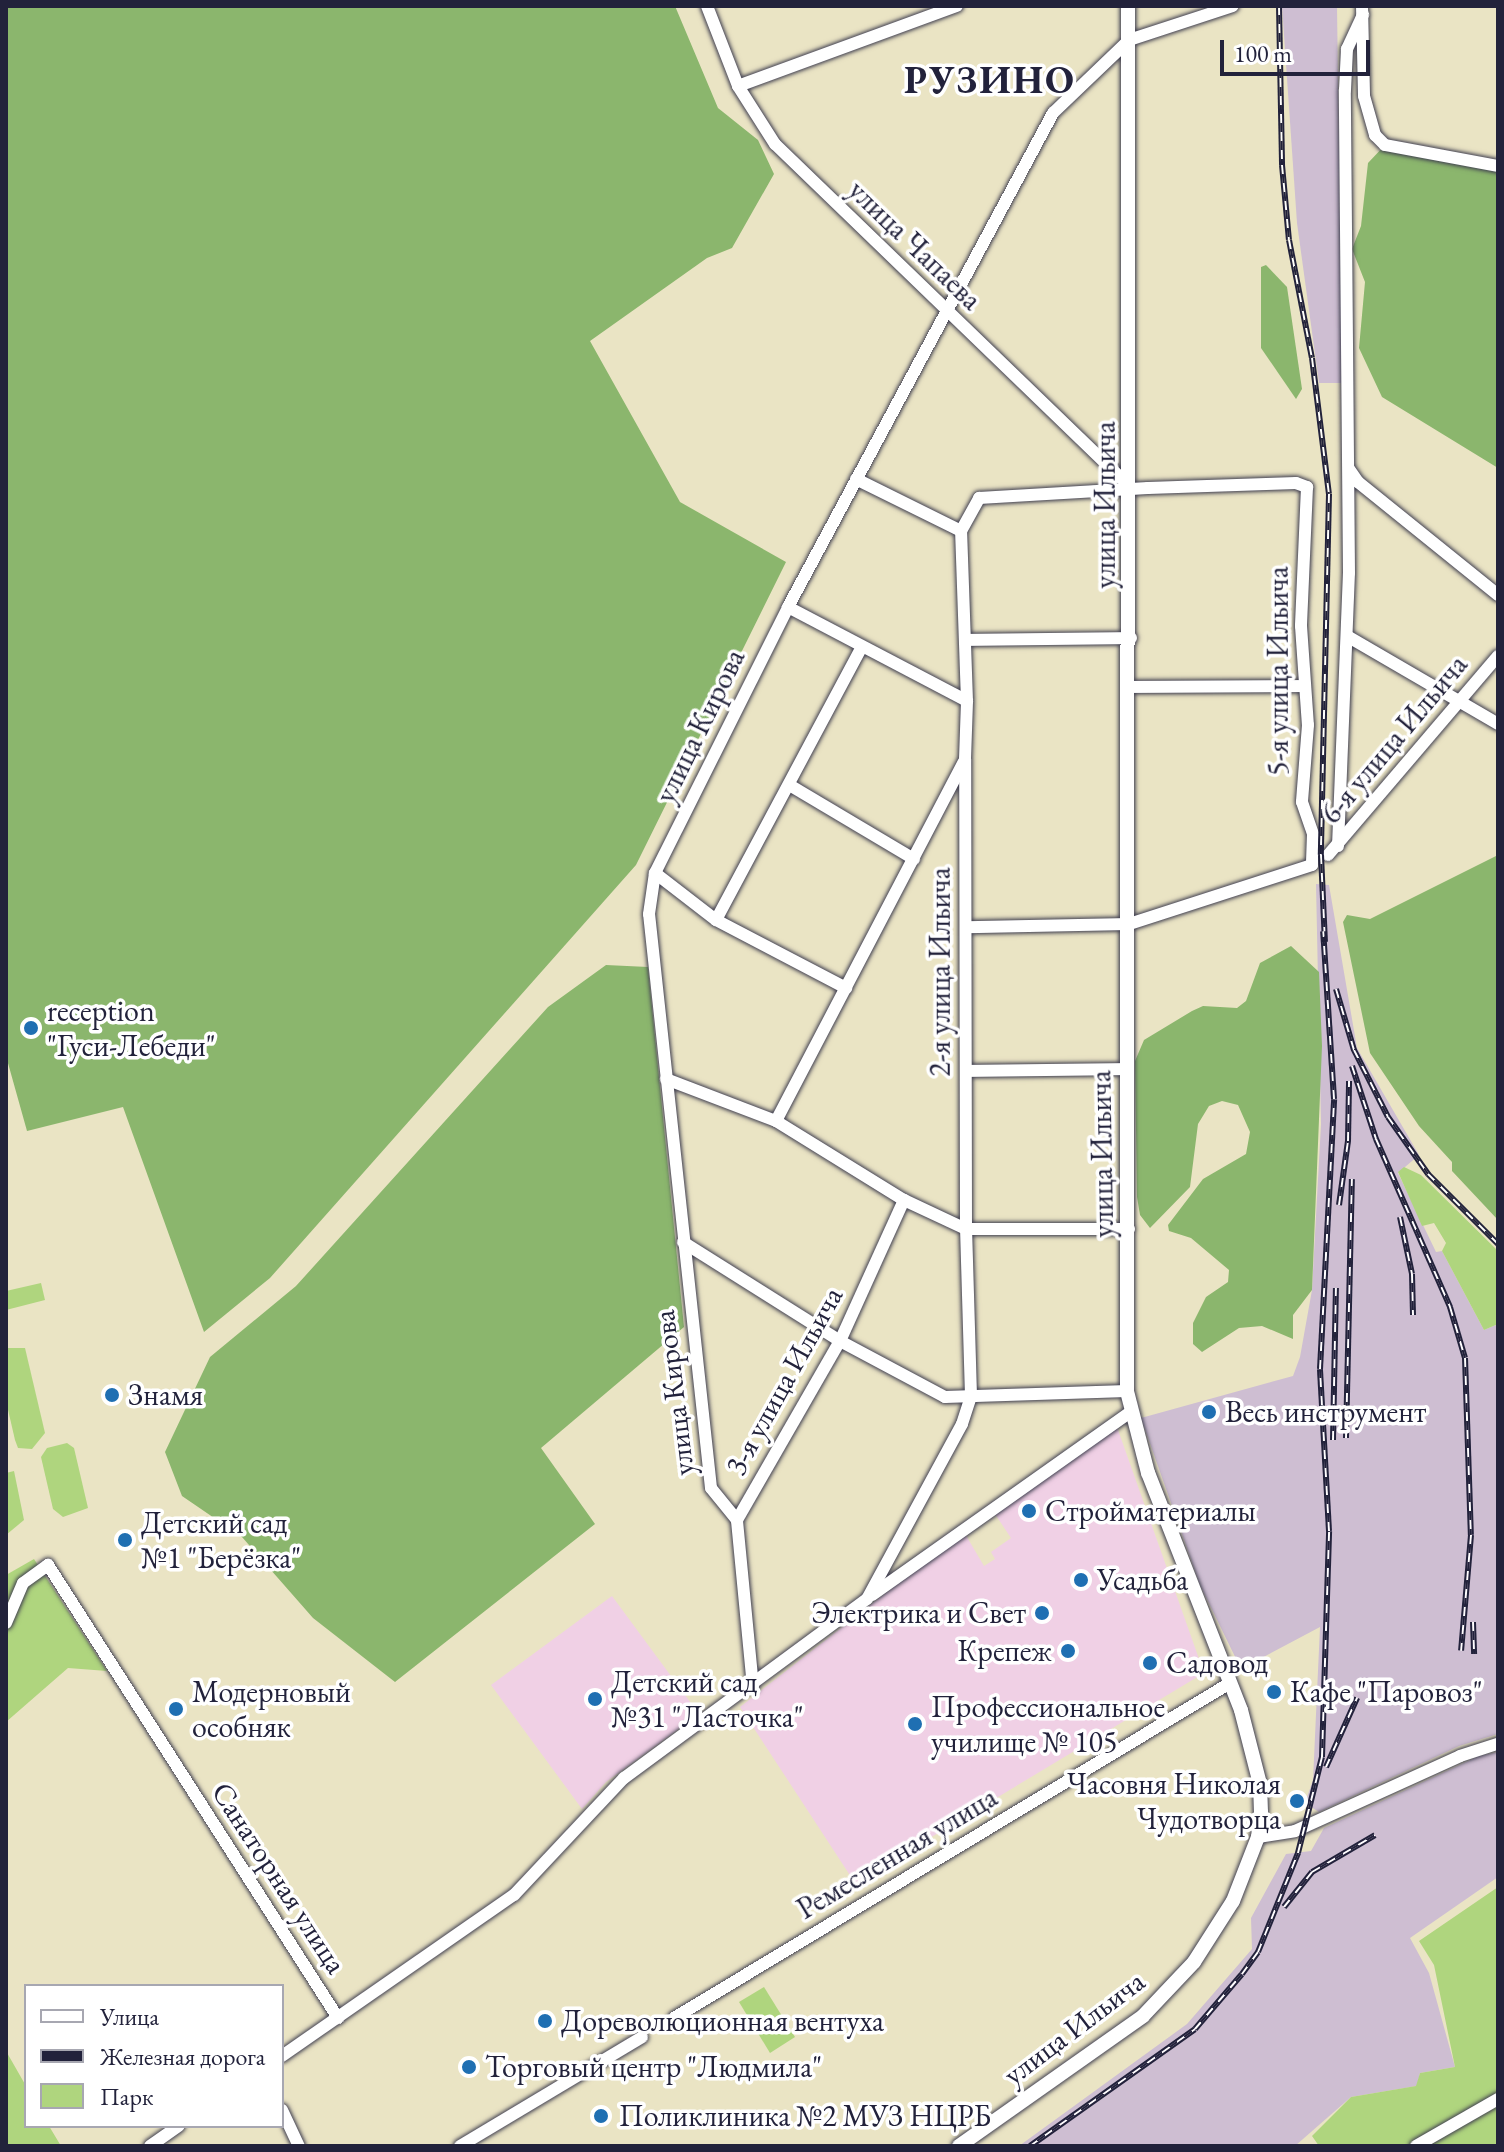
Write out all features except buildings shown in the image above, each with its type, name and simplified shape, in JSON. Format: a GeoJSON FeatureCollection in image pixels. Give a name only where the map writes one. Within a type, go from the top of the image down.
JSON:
{"type":"FeatureCollection","features":[{"type":"Feature","properties":{"kind":"main road","name":"улица Ильича"},"geometry":{"type":"LineString","coordinates":[[959,2146],[1143,2016],[1194,1962],[1233,1901],[1258,1837],[1260,1784],[1230,1683],[1148,1473],[1127,1391],[1129,1229],[1126,1069],[1132,488],[1128,6]]}},
{"type":"Feature","properties":{"kind":"street","name":"улица Чапаева"},"geometry":{"type":"LineString","coordinates":[[707,6],[738,86],[775,144],[1132,488]]}},
{"type":"Feature","properties":{"kind":"street"},"geometry":{"type":"LineString","coordinates":[[738,86],[957,6]]}},
{"type":"Feature","properties":{"kind":"street"},"geometry":{"type":"LineString","coordinates":[[1129,40],[1233,6]]}},
{"type":"Feature","properties":{"kind":"street"},"geometry":{"type":"LineString","coordinates":[[1362,10],[1364,96],[1375,135],[1385,145],[1498,166]]}},
{"type":"Feature","properties":{"kind":"street"},"geometry":{"type":"LineString","coordinates":[[1362,10],[1347,49],[1345,90],[1343,319],[1349,469],[1347,636],[1498,724]]}},
{"type":"Feature","properties":{"kind":"street","name":"улица Кирова"},"geometry":{"type":"LineString","coordinates":[[737,1520],[711,1488],[649,914],[655,873],[788,607],[1053,113],[1129,40]]}},
{"type":"Feature","properties":{"kind":"street"},"geometry":{"type":"LineString","coordinates":[[1349,469],[1358,482],[1498,595]]}},
{"type":"Feature","properties":{"kind":"street"},"geometry":{"type":"LineString","coordinates":[[856,479],[961,531],[979,498],[1132,488]]}},
{"type":"Feature","properties":{"kind":"street","name":"5-я улица Ильича"},"geometry":{"type":"LineString","coordinates":[[1132,488],[1296,483],[1307,487],[1301,626],[1305,686],[1302,802],[1313,834],[1312,865]]}},
{"type":"Feature","properties":{"kind":"street","name":"2-я улица Ильича"},"geometry":{"type":"LineString","coordinates":[[284,2055],[514,1895],[624,1778],[753,1687],[867,1599],[962,1424],[971,1396],[966,1229],[967,701],[961,531]]}},
{"type":"Feature","properties":{"kind":"street"},"geometry":{"type":"LineString","coordinates":[[788,607],[967,701]]}},
{"type":"Feature","properties":{"kind":"street","name":"6-я улица Ильича"},"geometry":{"type":"LineString","coordinates":[[1347,636],[1333,850],[1498,656]]}},
{"type":"Feature","properties":{"kind":"street"},"geometry":{"type":"LineString","coordinates":[[965,640],[1131,638]]}},
{"type":"Feature","properties":{"kind":"street"},"geometry":{"type":"LineString","coordinates":[[716,920],[791,786],[862,646]]}},
{"type":"Feature","properties":{"kind":"street"},"geometry":{"type":"LineString","coordinates":[[1130,687],[1305,686]]}},
{"type":"Feature","properties":{"kind":"street"},"geometry":{"type":"LineString","coordinates":[[776,1121],[965,759]]}},
{"type":"Feature","properties":{"kind":"street"},"geometry":{"type":"LineString","coordinates":[[791,786],[914,859]]}},
{"type":"Feature","properties":{"kind":"street","name":"6-я улица Ильича"},"geometry":{"type":"LineString","coordinates":[[966,927],[1129,924],[1312,865]]}},
{"type":"Feature","properties":{"kind":"street"},"geometry":{"type":"LineString","coordinates":[[655,873],[716,920],[846,988]]}},
{"type":"Feature","properties":{"kind":"street"},"geometry":{"type":"LineString","coordinates":[[967,1071],[1126,1069]]}},
{"type":"Feature","properties":{"kind":"street"},"geometry":{"type":"LineString","coordinates":[[666,1079],[776,1121],[904,1200],[966,1229],[1129,1229]]}},
{"type":"Feature","properties":{"kind":"street","name":"3-я улица Ильича"},"geometry":{"type":"LineString","coordinates":[[753,1687],[737,1520],[840,1341],[904,1200]]}},
{"type":"Feature","properties":{"kind":"street"},"geometry":{"type":"LineString","coordinates":[[683,1242],[840,1341],[945,1397],[1127,1391]]}},
{"type":"Feature","properties":{"kind":"street"},"geometry":{"type":"LineString","coordinates":[[867,1599],[1130,1412]]}},
{"type":"Feature","properties":{"kind":"street","name":"Санаторная улица"},"geometry":{"type":"LineString","coordinates":[[6,1623],[23,1583],[48,1565],[338,2018]]}},
{"type":"Feature","properties":{"kind":"street","name":"Ремесленная улица"},"geometry":{"type":"LineString","coordinates":[[674,2018],[1230,1683]]}},
{"type":"Feature","properties":{"kind":"street"},"geometry":{"type":"LineString","coordinates":[[1258,1837],[1295,1831],[1460,1756],[1498,1744]]}},
{"type":"Feature","properties":{"kind":"street"},"geometry":{"type":"LineString","coordinates":[[460,2146],[642,2037]]}},
{"type":"Feature","properties":{"kind":"street"},"geometry":{"type":"LineString","coordinates":[[1416,2146],[1498,2099]]}},
{"type":"Feature","properties":{"kind":"street"},"geometry":{"type":"LineString","coordinates":[[284,2114],[299,2146]]}},
{"type":"Feature","properties":{"kind":"street"},"geometry":{"type":"LineString","coordinates":[[150,2146],[176,2128]]}},
{"type":"Feature","properties":{"kind":"shaded area"},"geometry":{"type":"Polygon","coordinates":[[[1282,6],[1337,6],[1342,383],[1319,383],[1297,223],[1282,6]]]}},
{"type":"Feature","properties":{"kind":"shaded area"},"geometry":{"type":"Polygon","coordinates":[[[1316,884],[1329,885],[1357,1048],[1419,1155],[1398,1173],[1436,1252],[1442,1251],[1484,1330],[1498,1324],[1498,1734],[1459,1746],[1319,1812],[1305,1803],[1313,1780],[1320,1627],[1241,1669],[1200,1585],[1141,1418],[1293,1376],[1300,1357],[1312,1290],[1321,1124],[1316,884]]]}},
{"type":"Feature","properties":{"kind":"shaded area","name":"Профессиональное училище № 105"},"geometry":{"type":"Polygon","coordinates":[[[1117,1427],[1204,1673],[855,1883],[740,1707],[964,1532],[984,1566],[995,1559],[991,1552],[1011,1538],[995,1514],[1117,1427]]]}},
{"type":"Feature","properties":{"kind":"shaded area","name":"Детский сад №31 \"Ласточка\""},"geometry":{"type":"Polygon","coordinates":[[[612,1596],[699,1714],[606,1782],[582,1809],[491,1685],[612,1596]]]}},
{"type":"Feature","properties":{"kind":"shaded area"},"geometry":{"type":"Polygon","coordinates":[[[1498,1752],[1498,1877],[1410,1938],[1429,1973],[1455,2067],[1420,2073],[1417,2086],[1351,2097],[1295,2146],[1019,2146],[1187,2024],[1252,1949],[1251,1918],[1286,1854],[1311,1851],[1324,1828],[1479,1756],[1498,1752]]]}},
{"type":"Feature","properties":{"kind":"green space"},"geometry":{"type":"Polygon","coordinates":[[[6,6],[675,6],[718,108],[758,140],[774,174],[732,248],[707,258],[590,341],[680,502],[786,562],[636,865],[270,1278],[204,1332],[123,1107],[27,1131],[6,1056],[6,6]]]}},
{"type":"Feature","properties":{"kind":"green space"},"geometry":{"type":"Polygon","coordinates":[[[1385,145],[1498,170],[1498,468],[1382,397],[1359,348],[1365,282],[1352,249],[1361,226],[1368,163],[1385,145]]]}},
{"type":"Feature","properties":{"kind":"green space"},"geometry":{"type":"Polygon","coordinates":[[[1266,265],[1287,287],[1302,389],[1296,399],[1261,348],[1261,267],[1266,265]]]}},
{"type":"Feature","properties":{"kind":"green space"},"geometry":{"type":"Polygon","coordinates":[[[1498,855],[1498,1220],[1452,1171],[1452,1162],[1419,1126],[1370,1053],[1343,922],[1347,915],[1370,919],[1498,855]]]}},
{"type":"Feature","properties":{"kind":"green space"},"geometry":{"type":"Polygon","coordinates":[[[1291,946],[1319,972],[1322,1046],[1312,1290],[1293,1315],[1293,1339],[1262,1326],[1239,1328],[1202,1352],[1193,1344],[1193,1323],[1206,1297],[1228,1282],[1229,1270],[1191,1238],[1169,1231],[1168,1225],[1203,1179],[1246,1154],[1250,1132],[1238,1105],[1222,1101],[1209,1106],[1198,1124],[1190,1187],[1150,1228],[1140,1215],[1137,1197],[1135,1061],[1144,1040],[1192,1011],[1203,1006],[1237,1008],[1246,1001],[1260,963],[1291,946]]]}},
{"type":"Feature","properties":{"kind":"green space"},"geometry":{"type":"Polygon","coordinates":[[[606,965],[648,967],[684,1327],[541,1448],[595,1524],[395,1682],[313,1618],[242,1537],[182,1496],[165,1452],[210,1357],[296,1286],[548,1007],[606,965]]]}},
{"type":"Feature","properties":{"kind":"green space"},"geometry":{"type":"Polygon","coordinates":[[[1404,1167],[1421,1175],[1498,1251],[1498,1324],[1484,1330],[1442,1251],[1446,1243],[1434,1223],[1422,1226],[1398,1172],[1404,1167]]]}},
{"type":"Feature","properties":{"kind":"green space"},"geometry":{"type":"Polygon","coordinates":[[[41,1283],[45,1300],[6,1310],[6,1291],[41,1283]]]}},
{"type":"Feature","properties":{"kind":"green space"},"geometry":{"type":"Polygon","coordinates":[[[6,1348],[25,1348],[45,1433],[32,1449],[18,1448],[15,1440],[6,1401],[6,1348]]]}},
{"type":"Feature","properties":{"kind":"green space"},"geometry":{"type":"Polygon","coordinates":[[[67,1443],[74,1448],[88,1508],[63,1517],[53,1509],[41,1457],[47,1448],[67,1443]]]}},
{"type":"Feature","properties":{"kind":"green space"},"geometry":{"type":"Polygon","coordinates":[[[14,1471],[24,1520],[6,1535],[6,1473],[14,1471]]]}},
{"type":"Feature","properties":{"kind":"green space"},"geometry":{"type":"Polygon","coordinates":[[[34,1559],[107,1671],[68,1668],[6,1722],[6,1575],[34,1559]]]}},
{"type":"Feature","properties":{"kind":"green space"},"geometry":{"type":"Polygon","coordinates":[[[1498,1887],[1498,2146],[1319,2146],[1312,2136],[1351,2097],[1416,2086],[1420,2073],[1455,2067],[1434,1965],[1419,1941],[1498,1887]]]}},
{"type":"Feature","properties":{"kind":"green space"},"geometry":{"type":"Polygon","coordinates":[[[764,1987],[795,2037],[770,2053],[739,2002],[764,1987]]]}},
{"type":"Feature","properties":{"kind":"green space"},"geometry":{"type":"Polygon","coordinates":[[[6,2051],[24,2082],[24,2128],[50,2128],[61,2146],[6,2146],[6,2051]]]}},
{"type":"Feature","properties":{"kind":"railway"},"geometry":{"type":"LineString","coordinates":[[1279,6],[1282,165],[1289,240],[1312,358],[1329,494],[1321,855],[1325,942]]}},
{"type":"Feature","properties":{"kind":"railway"},"geometry":{"type":"LineString","coordinates":[[1030,2146],[1195,2029],[1242,1974],[1258,1952],[1298,1853],[1322,1757],[1329,1531],[1320,1369],[1334,1099],[1323,931]]}},
{"type":"Feature","properties":{"kind":"railway"},"geometry":{"type":"LineString","coordinates":[[1336,989],[1354,1050],[1388,1117],[1428,1174],[1498,1244]]}},
{"type":"Feature","properties":{"kind":"railway"},"geometry":{"type":"LineString","coordinates":[[1352,1066],[1376,1139],[1450,1307],[1465,1358],[1471,1535],[1461,1651]]}},
{"type":"Feature","properties":{"kind":"railway"},"geometry":{"type":"LineString","coordinates":[[1339,1205],[1348,1141],[1349,1081]]}},
{"type":"Feature","properties":{"kind":"railway"},"geometry":{"type":"LineString","coordinates":[[1346,1438],[1352,1179]]}},
{"type":"Feature","properties":{"kind":"railway"},"geometry":{"type":"LineString","coordinates":[[1400,1217],[1412,1274],[1413,1315]]}},
{"type":"Feature","properties":{"kind":"railway"},"geometry":{"type":"LineString","coordinates":[[1333,1440],[1336,1288]]}},
{"type":"Feature","properties":{"kind":"railway"},"geometry":{"type":"LineString","coordinates":[[1473,1622],[1474,1654]]}},
{"type":"Feature","properties":{"kind":"railway"},"geometry":{"type":"LineString","coordinates":[[1326,1767],[1357,1698]]}},
{"type":"Feature","properties":{"kind":"railway"},"geometry":{"type":"LineString","coordinates":[[1284,1907],[1312,1872],[1375,1835]]}},
{"type":"Feature","properties":{"kind":"place","name":"reception \"Гуси-Лебеди\""},"geometry":{"type":"Point","coordinates":[31,1028]}},
{"type":"Feature","properties":{"kind":"place","name":"Знамя"},"geometry":{"type":"Point","coordinates":[112,1395]}},
{"type":"Feature","properties":{"kind":"place","name":"Весь инструмент"},"geometry":{"type":"Point","coordinates":[1209,1412]}},
{"type":"Feature","properties":{"kind":"place","name":"Стройматериалы"},"geometry":{"type":"Point","coordinates":[1029,1511]}},
{"type":"Feature","properties":{"kind":"place","name":"Детский сад №1 \"Берёзка\""},"geometry":{"type":"Point","coordinates":[125,1540]}},
{"type":"Feature","properties":{"kind":"place","name":"Усадьба"},"geometry":{"type":"Point","coordinates":[1081,1580]}},
{"type":"Feature","properties":{"kind":"place","name":"Электрика и Свет"},"geometry":{"type":"Point","coordinates":[1042,1613]}},
{"type":"Feature","properties":{"kind":"place","name":"Крепеж"},"geometry":{"type":"Point","coordinates":[1068,1651]}},
{"type":"Feature","properties":{"kind":"place","name":"Садовод"},"geometry":{"type":"Point","coordinates":[1150,1663]}},
{"type":"Feature","properties":{"kind":"place","name":"Кафе \"Паровоз\""},"geometry":{"type":"Point","coordinates":[1274,1692]}},
{"type":"Feature","properties":{"kind":"place","name":"Детский сад №31 \"Ласточка\""},"geometry":{"type":"Point","coordinates":[595,1699]}},
{"type":"Feature","properties":{"kind":"place","name":"Модерновый особняк"},"geometry":{"type":"Point","coordinates":[176,1709]}},
{"type":"Feature","properties":{"kind":"place","name":"Профессиональное училище № 105"},"geometry":{"type":"Point","coordinates":[915,1724]}},
{"type":"Feature","properties":{"kind":"place","name":"Часовня Николая Чудотворца"},"geometry":{"type":"Point","coordinates":[1297,1801]}},
{"type":"Feature","properties":{"kind":"place","name":"Дореволюционная вентуха"},"geometry":{"type":"Point","coordinates":[545,2021]}},
{"type":"Feature","properties":{"kind":"place","name":"Торговый центр \"Людмила\""},"geometry":{"type":"Point","coordinates":[469,2067]}},
{"type":"Feature","properties":{"kind":"place","name":"Поликлиника №2 МУЗ НЦРБ"},"geometry":{"type":"Point","coordinates":[601,2116]}},
{"type":"Feature","properties":{"kind":"district","name":"РУЗИНО"},"geometry":{"type":"Point","coordinates":[990,80]}}]}
